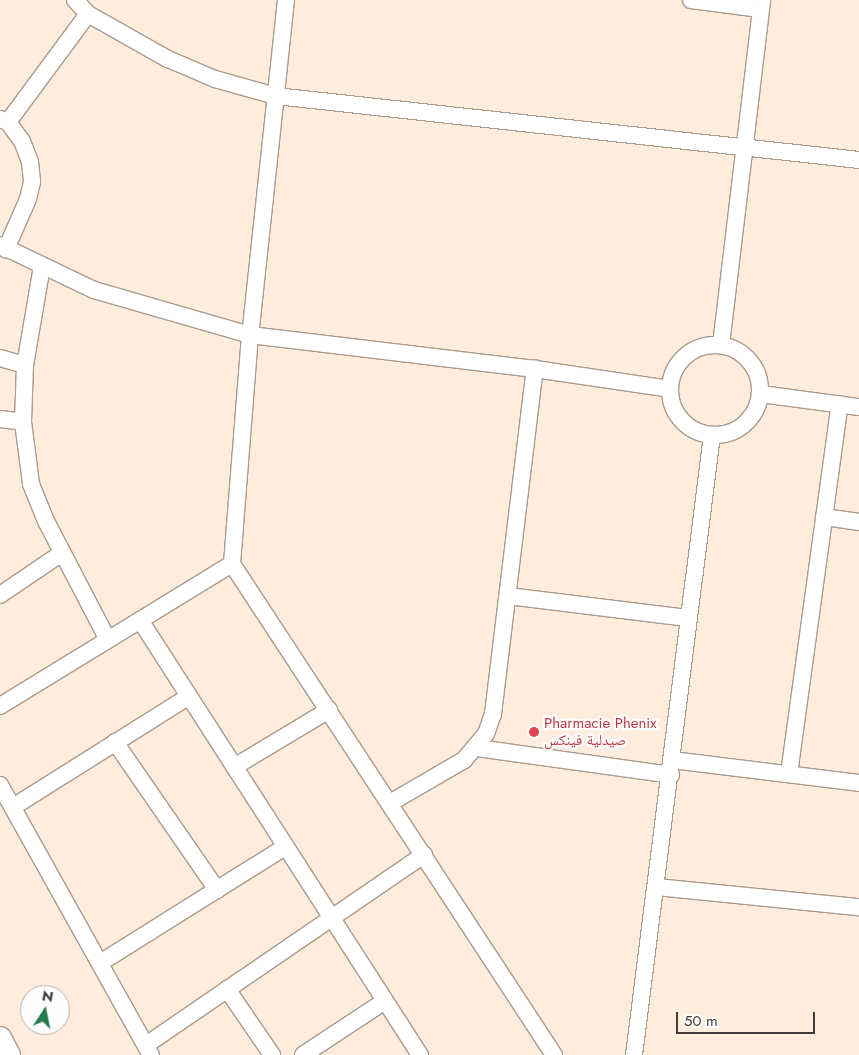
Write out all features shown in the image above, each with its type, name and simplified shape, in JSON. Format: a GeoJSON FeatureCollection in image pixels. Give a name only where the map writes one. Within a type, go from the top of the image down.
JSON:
{"type":"FeatureCollection","features":[{"type":"Feature","properties":{"kind":"street"},"geometry":{"type":"LineString","coordinates":[[75,0],[88,14],[168,59],[215,79],[276,96],[746,146],[859,160]]}},
{"type":"Feature","properties":{"kind":"street"},"geometry":{"type":"LineString","coordinates":[[286,0],[250,335],[232,564],[554,1055]]}},
{"type":"Feature","properties":{"kind":"street"},"geometry":{"type":"LineString","coordinates":[[691,0],[761,4],[746,146],[721,345]]}},
{"type":"Feature","properties":{"kind":"street"},"geometry":{"type":"LineString","coordinates":[[88,14],[4,120],[22,140],[30,162],[32,182],[28,199],[3,247],[94,290],[250,335],[535,369],[670,389]]}},
{"type":"Feature","properties":{"kind":"street"},"geometry":{"type":"LineString","coordinates":[[42,266],[25,365],[23,422],[30,484],[62,553],[108,640]]}},
{"type":"Feature","properties":{"kind":"street"},"geometry":{"type":"LineString","coordinates":[[721,345],[746,357],[760,380],[761,394],[752,418],[742,427],[731,433],[712,435],[689,428],[678,417],[671,404],[670,389],[672,374],[692,351],[706,346],[721,345]]}},
{"type":"Feature","properties":{"kind":"street"},"geometry":{"type":"LineString","coordinates":[[0,358],[25,365]]}},
{"type":"Feature","properties":{"kind":"street"},"geometry":{"type":"LineString","coordinates":[[390,803],[464,760],[477,748],[486,734],[493,714],[535,369]]}},
{"type":"Feature","properties":{"kind":"street"},"geometry":{"type":"LineString","coordinates":[[761,394],[859,407]]}},
{"type":"Feature","properties":{"kind":"street"},"geometry":{"type":"LineString","coordinates":[[789,774],[840,404]]}},
{"type":"Feature","properties":{"kind":"street"},"geometry":{"type":"LineString","coordinates":[[0,419],[23,422]]}},
{"type":"Feature","properties":{"kind":"street"},"geometry":{"type":"LineString","coordinates":[[634,1055],[657,887],[688,618],[712,435]]}},
{"type":"Feature","properties":{"kind":"street"},"geometry":{"type":"LineString","coordinates":[[824,517],[859,522]]}},
{"type":"Feature","properties":{"kind":"street"},"geometry":{"type":"LineString","coordinates":[[0,595],[62,553]]}},
{"type":"Feature","properties":{"kind":"street"},"geometry":{"type":"LineString","coordinates":[[0,706],[232,564]]}},
{"type":"Feature","properties":{"kind":"street"},"geometry":{"type":"LineString","coordinates":[[508,596],[688,618]]}},
{"type":"Feature","properties":{"kind":"street"},"geometry":{"type":"LineString","coordinates":[[140,620],[420,1055]]}},
{"type":"Feature","properties":{"kind":"street"},"geometry":{"type":"LineString","coordinates":[[12,807],[189,696]]}},
{"type":"Feature","properties":{"kind":"street"},"geometry":{"type":"LineString","coordinates":[[234,767],[329,710]]}},
{"type":"Feature","properties":{"kind":"street"},"geometry":{"type":"LineString","coordinates":[[116,742],[216,890]]}},
{"type":"Feature","properties":{"kind":"street"},"geometry":{"type":"LineString","coordinates":[[477,748],[672,767],[789,774],[859,783]]}},
{"type":"Feature","properties":{"kind":"street"},"geometry":{"type":"LineString","coordinates":[[0,785],[148,1050],[227,990],[424,855]]}},
{"type":"Feature","properties":{"kind":"street"},"geometry":{"type":"LineString","coordinates":[[100,962],[285,847]]}},
{"type":"Feature","properties":{"kind":"street"},"geometry":{"type":"LineString","coordinates":[[657,887],[859,907]]}},
{"type":"Feature","properties":{"kind":"street"},"geometry":{"type":"LineString","coordinates":[[227,990],[272,1055]]}},
{"type":"Feature","properties":{"kind":"street"},"geometry":{"type":"LineString","coordinates":[[303,1055],[320,1050],[384,1001]]}},
{"type":"Feature","properties":{"kind":"street"},"geometry":{"type":"LineString","coordinates":[[0,1038],[10,1055]]}},
{"type":"Feature","properties":{"kind":"place","name":"Pharmacie Phenix صيدلية فينكس"},"geometry":{"type":"Point","coordinates":[534,732]}}]}
